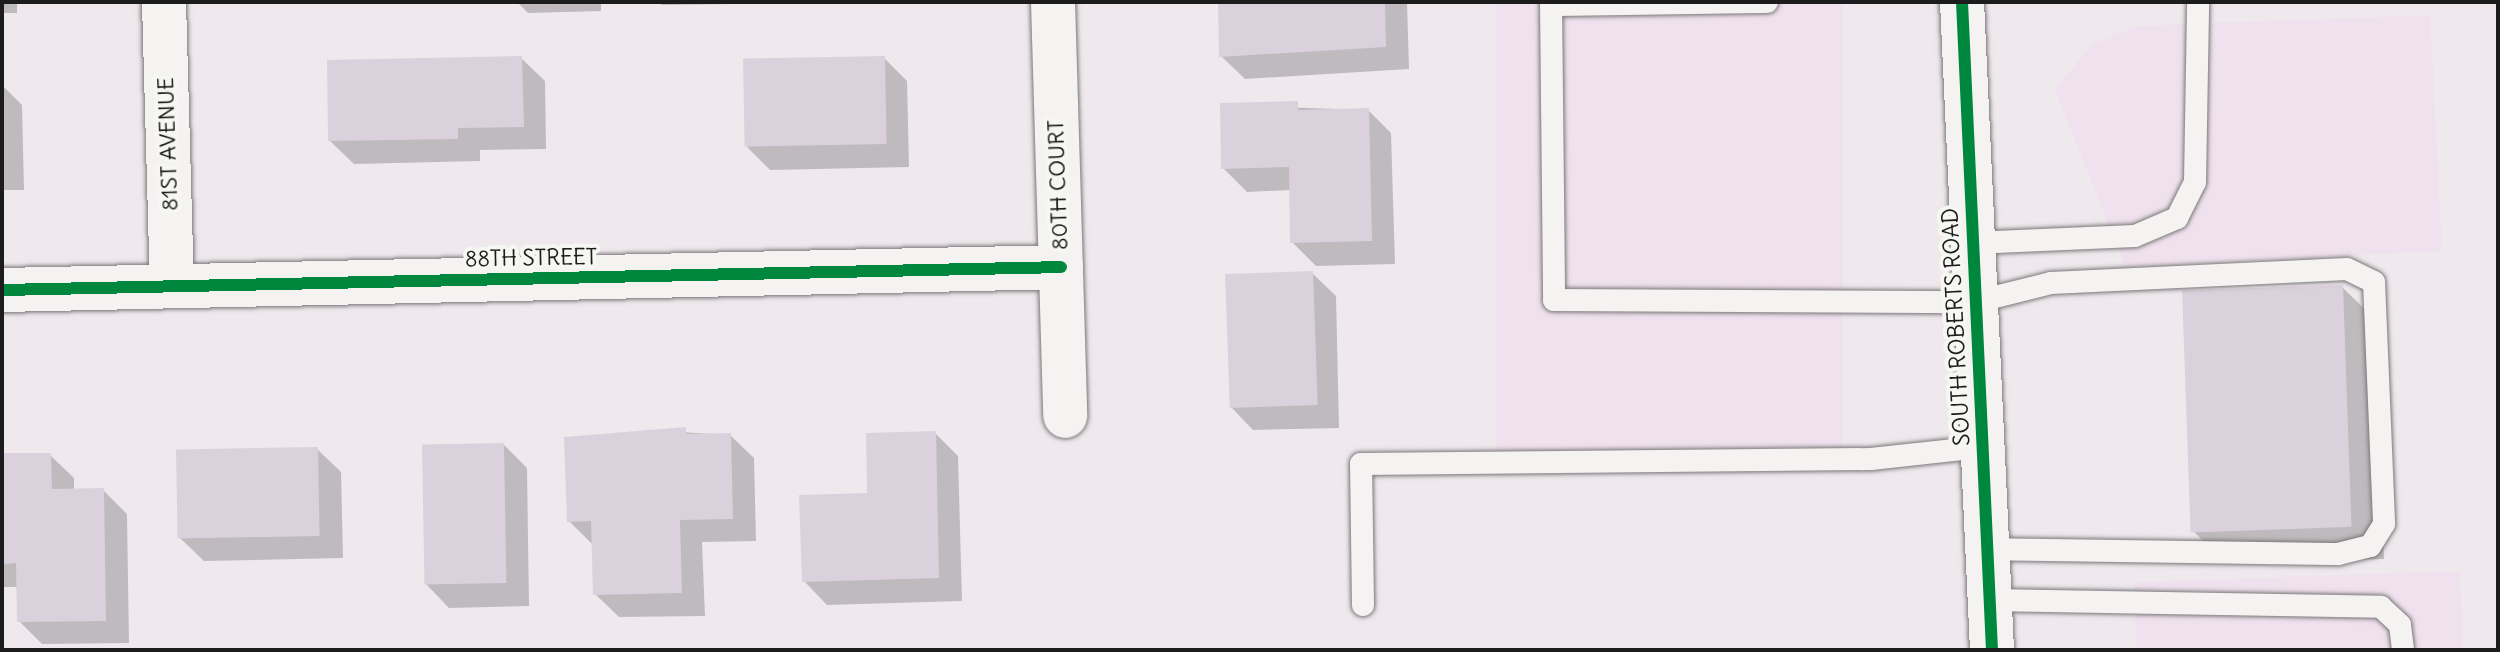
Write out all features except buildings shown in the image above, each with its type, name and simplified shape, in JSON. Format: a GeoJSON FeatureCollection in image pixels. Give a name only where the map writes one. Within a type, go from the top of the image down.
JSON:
{"type":"FeatureCollection","features":[{"type":"Feature","properties":{"kind":"street","name":"81ST AVENUE"},"geometry":{"type":"LineString","coordinates":[[164,2],[172,286]]}},
{"type":"Feature","properties":{"kind":"street","name":"80TH COURT"},"geometry":{"type":"LineString","coordinates":[[1053,2],[1065,416]]}},
{"type":"Feature","properties":{"kind":"street","name":"SOUTH ROBERTS ROAD"},"geometry":{"type":"LineString","coordinates":[[1962,2],[1992,650]]}},
{"type":"Feature","properties":{"kind":"street","name":"88TH STREET"},"geometry":{"type":"LineString","coordinates":[[2,290],[1061,267]]}},
{"type":"Feature","properties":{"kind":"lane"},"geometry":{"type":"LineString","coordinates":[[1767,2],[1551,4],[1554,300],[1975,302],[2082,281],[2347,269],[2374,282],[2384,524],[2370,546],[2338,554],[1987,549]]}},
{"type":"Feature","properties":{"kind":"lane"},"geometry":{"type":"LineString","coordinates":[[1972,243],[2135,236],[2177,218],[2195,182],[2198,2]]}},
{"type":"Feature","properties":{"kind":"lane"},"geometry":{"type":"LineString","coordinates":[[1363,605],[1361,464],[1871,459],[1982,447]]}},
{"type":"Feature","properties":{"kind":"lane"},"geometry":{"type":"LineString","coordinates":[[1989,600],[2381,607],[2400,625],[2403,650]]}},
{"type":"Feature","properties":{"kind":"shaded area"},"geometry":{"type":"Polygon","coordinates":[[[1496,2],[1843,2],[1843,461],[1496,461],[1496,2]]]}},
{"type":"Feature","properties":{"kind":"shaded area"},"geometry":{"type":"Polygon","coordinates":[[[2430,15],[2442,251],[2125,266],[2055,90],[2092,44],[2138,26],[2430,15]]]}},
{"type":"Feature","properties":{"kind":"shaded area"},"geometry":{"type":"Polygon","coordinates":[[[2460,571],[2463,650],[2137,650],[2134,582],[2460,571]]]}},
{"type":"Feature","properties":{"kind":"cycle path"},"geometry":{"type":"LineString","coordinates":[[1962,2],[1992,650]]}},
{"type":"Feature","properties":{"kind":"cycle path"},"geometry":{"type":"LineString","coordinates":[[2,290],[1061,267]]}}]}
